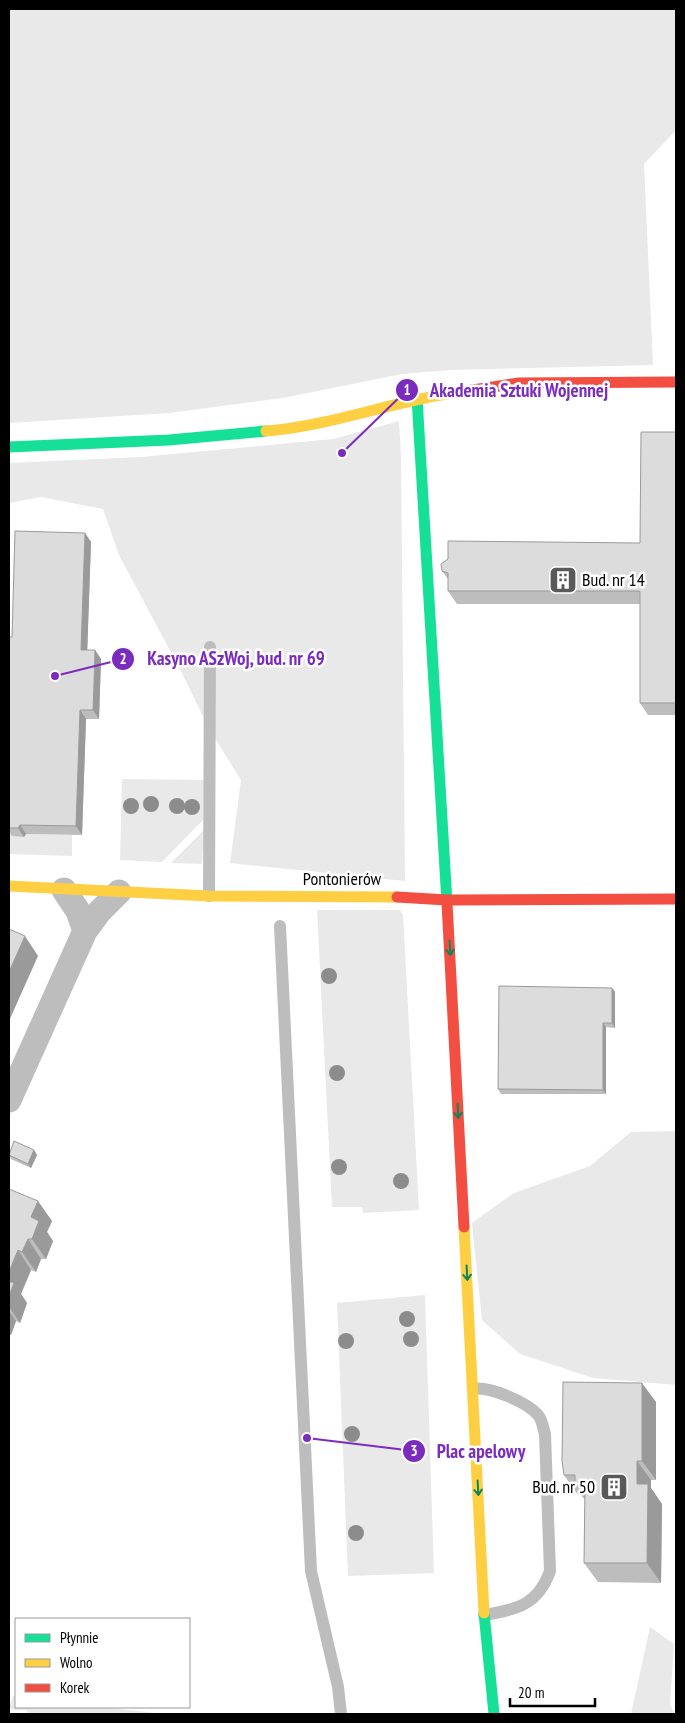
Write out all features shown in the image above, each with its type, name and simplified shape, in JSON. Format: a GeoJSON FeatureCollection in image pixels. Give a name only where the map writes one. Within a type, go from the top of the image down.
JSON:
{"type":"FeatureCollection","features":[{"type":"Feature","properties":{"kind":"street"},"geometry":{"type":"LineString","coordinates":[[9,447],[168,440],[290,429],[417,398],[519,383],[676,382]]}},
{"type":"Feature","properties":{"kind":"street"},"geometry":{"type":"LineString","coordinates":[[417,398],[447,900],[484,1615],[494,1714]]}},
{"type":"Feature","properties":{"kind":"street","name":"Pontonierów"},"geometry":{"type":"LineString","coordinates":[[9,886],[208,896],[410,897],[447,900],[676,899]]}},
{"type":"Feature","properties":{"kind":"street"},"geometry":{"type":"LineString","coordinates":[[64,890],[78,911],[85,931]]}},
{"type":"Feature","properties":{"kind":"street"},"geometry":{"type":"LineString","coordinates":[[9,1100],[85,931],[99,912],[119,892]]}},
{"type":"Feature","properties":{"kind":"lane"},"geometry":{"type":"LineString","coordinates":[[208,896],[210,647]]}},
{"type":"Feature","properties":{"kind":"lane"},"geometry":{"type":"LineString","coordinates":[[280,926],[311,1571],[338,1687],[340,1714]]}},
{"type":"Feature","properties":{"kind":"lane"},"geometry":{"type":"LineString","coordinates":[[473,1388],[482,1387],[520,1402],[539,1416],[545,1434],[550,1571],[544,1586],[531,1600],[515,1610],[484,1615]]}},
{"type":"Feature","properties":{"kind":"shaded area"},"geometry":{"type":"Polygon","coordinates":[[[9,9],[676,9],[676,130],[644,164],[653,365],[450,370],[402,374],[283,398],[169,413],[9,423],[9,9]]]}},
{"type":"Feature","properties":{"kind":"shaded area"},"geometry":{"type":"Polygon","coordinates":[[[399,421],[401,455],[405,881],[230,863],[241,780],[208,727],[183,675],[119,555],[103,509],[41,497],[9,503],[9,463],[141,457],[333,439],[399,421]]]}},
{"type":"Feature","properties":{"kind":"shaded area"},"geometry":{"type":"Polygon","coordinates":[[[122,779],[204,780],[203,820],[162,862],[120,860],[122,779]]]}},
{"type":"Feature","properties":{"kind":"shaded area"},"geometry":{"type":"Polygon","coordinates":[[[9,816],[26,834],[72,835],[72,856],[9,854],[9,816]]]}},
{"type":"Feature","properties":{"kind":"shaded area"},"geometry":{"type":"Polygon","coordinates":[[[204,830],[202,864],[171,863],[204,830]]]}},
{"type":"Feature","properties":{"kind":"shaded area"},"geometry":{"type":"Polygon","coordinates":[[[317,910],[400,910],[403,915],[419,1210],[363,1213],[362,1207],[332,1207],[317,910]]]}},
{"type":"Feature","properties":{"kind":"shaded area"},"geometry":{"type":"Polygon","coordinates":[[[676,1131],[676,1385],[593,1378],[520,1354],[482,1320],[472,1223],[514,1193],[590,1166],[631,1132],[676,1131]]]}},
{"type":"Feature","properties":{"kind":"shaded area"},"geometry":{"type":"Polygon","coordinates":[[[425,1295],[434,1573],[348,1576],[337,1303],[425,1295]]]}},
{"type":"Feature","properties":{"kind":"shaded area"},"geometry":{"type":"Polygon","coordinates":[[[650,1627],[674,1644],[670,1705],[675,1714],[631,1714],[650,1627]]]}},
{"type":"Feature","properties":{"kind":"shaded area"},"geometry":{"type":"Polygon","coordinates":[[[13,1696],[15,1696],[15,1708],[111,1708],[165,1714],[29,1714],[26,1710],[13,1710],[9,1707],[13,1696]]]}},
{"type":"Feature","properties":{"kind":"building","name":"Bud. nr 14"},"geometry":{"type":"Polygon","coordinates":[[[641,432],[676,432],[676,703],[640,703],[640,591],[448,591],[448,573],[442,571],[441,564],[448,559],[448,541],[640,543],[641,432]]]}},
{"type":"Feature","properties":{"kind":"building"},"geometry":{"type":"Polygon","coordinates":[[[15,531],[85,533],[81,650],[95,650],[94,684],[93,710],[80,710],[76,826],[20,825],[18,828],[9,828],[9,637],[12,637],[15,531]]]}},
{"type":"Feature","properties":{"kind":"building"},"geometry":{"type":"Polygon","coordinates":[[[9,929],[25,936],[9,972],[9,929]]]}},
{"type":"Feature","properties":{"kind":"building"},"geometry":{"type":"Polygon","coordinates":[[[499,986],[612,988],[612,1023],[603,1023],[603,1090],[498,1089],[499,986]]]}},
{"type":"Feature","properties":{"kind":"building"},"geometry":{"type":"Polygon","coordinates":[[[14,1141],[34,1150],[28,1164],[9,1155],[14,1141]]]}},
{"type":"Feature","properties":{"kind":"building"},"geometry":{"type":"Polygon","coordinates":[[[9,1189],[38,1201],[31,1217],[39,1221],[32,1239],[28,1239],[22,1252],[18,1250],[9,1272],[9,1189]]]}},
{"type":"Feature","properties":{"kind":"building"},"geometry":{"type":"Polygon","coordinates":[[[9,1281],[14,1283],[9,1296],[9,1281]]]}},
{"type":"Feature","properties":{"kind":"building","name":"Bud. nr 50"},"geometry":{"type":"Polygon","coordinates":[[[563,1382],[642,1383],[642,1461],[637,1461],[637,1484],[648,1484],[647,1563],[584,1563],[585,1486],[575,1486],[575,1475],[564,1475],[562,1461],[563,1382]]]}},
{"type":"Feature","properties":{"kind":"traffic: fast"},"geometry":{"type":"LineString","coordinates":[[417,398],[447,903]]}},
{"type":"Feature","properties":{"kind":"traffic: fast"},"geometry":{"type":"LineString","coordinates":[[9,447],[169,440],[266,431]]}},
{"type":"Feature","properties":{"kind":"traffic: fast"},"geometry":{"type":"LineString","coordinates":[[484,1613],[494,1714]]}},
{"type":"Feature","properties":{"kind":"traffic: slow"},"geometry":{"type":"LineString","coordinates":[[266,431],[313,424],[453,393]]}},
{"type":"Feature","properties":{"kind":"traffic: slow"},"geometry":{"type":"LineString","coordinates":[[9,886],[209,896],[397,897]]}},
{"type":"Feature","properties":{"kind":"traffic: slow"},"geometry":{"type":"LineString","coordinates":[[464,1227],[484,1613]]}},
{"type":"Feature","properties":{"kind":"traffic: jam"},"geometry":{"type":"LineString","coordinates":[[453,393],[519,383],[676,382]]}},
{"type":"Feature","properties":{"kind":"traffic: jam"},"geometry":{"type":"LineString","coordinates":[[397,897],[447,900],[676,899]]}},
{"type":"Feature","properties":{"kind":"traffic: jam"},"geometry":{"type":"LineString","coordinates":[[447,903],[464,1227]]}},
{"type":"Feature","properties":{"kind":"place","name":"Akademia Sztuki Wojennej"},"geometry":{"type":"Point","coordinates":[342,453]}},
{"type":"Feature","properties":{"kind":"place","name":"Bud. nr 14"},"geometry":{"type":"Point","coordinates":[563,580]}},
{"type":"Feature","properties":{"kind":"place","name":"Kasyno ASzWoj, bud. nr 69"},"geometry":{"type":"Point","coordinates":[55,676]}},
{"type":"Feature","properties":{"kind":"place","name":"Plac apelowy"},"geometry":{"type":"Point","coordinates":[307,1438]}},
{"type":"Feature","properties":{"kind":"place","name":"Bud. nr 50"},"geometry":{"type":"Point","coordinates":[614,1487]}}]}
